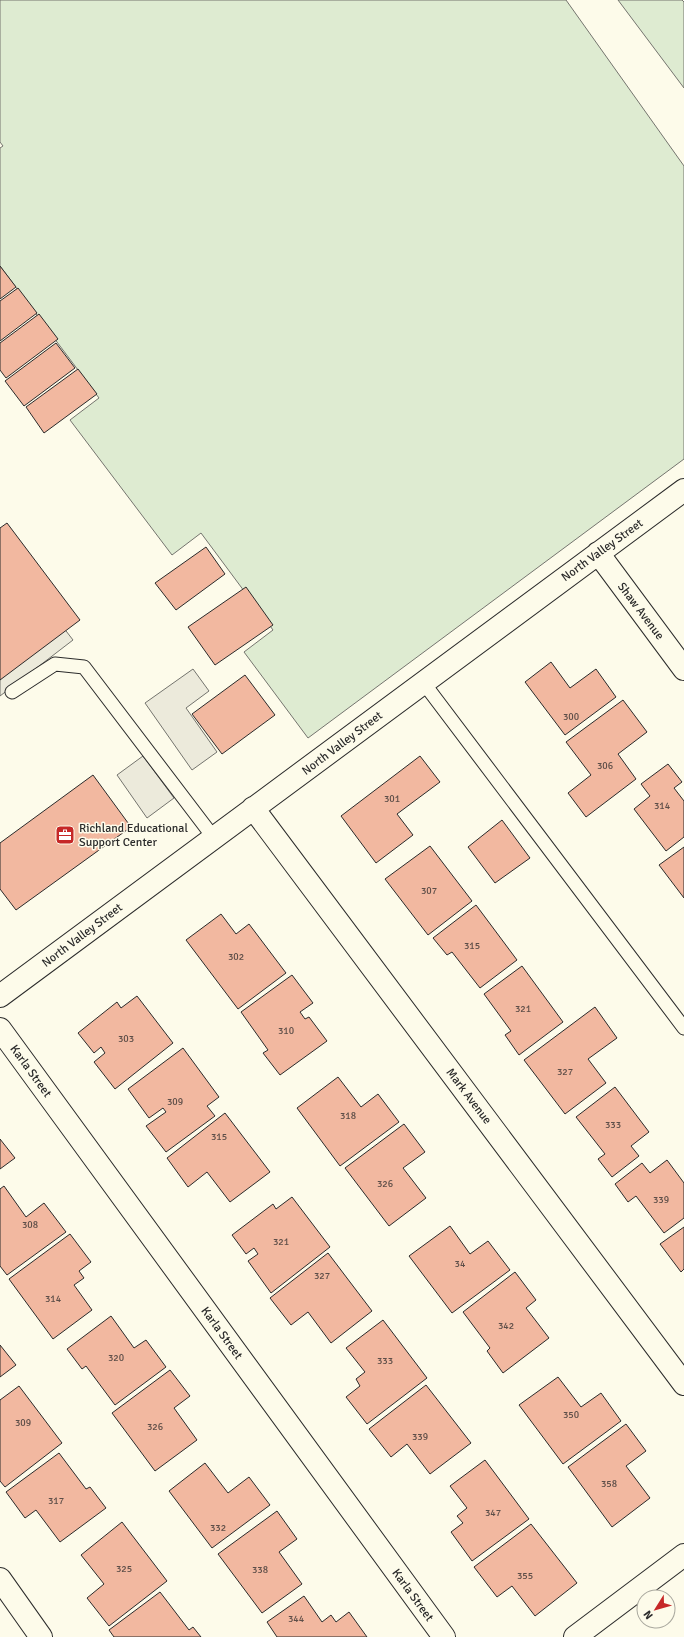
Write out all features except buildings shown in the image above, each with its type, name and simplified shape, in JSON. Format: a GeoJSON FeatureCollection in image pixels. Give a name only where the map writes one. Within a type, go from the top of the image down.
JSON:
{"type":"FeatureCollection","features":[{"type":"Feature","properties":{"kind":"street","name":"North Valley Street"},"geometry":{"type":"LineString","coordinates":[[0,996],[684,490]]}},
{"type":"Feature","properties":{"kind":"street","name":"Shaw Avenue"},"geometry":{"type":"LineString","coordinates":[[598,554],[684,669]]}},
{"type":"Feature","properties":{"kind":"street","name":"Mark Avenue"},"geometry":{"type":"LineString","coordinates":[[253,808],[684,1384]]}},
{"type":"Feature","properties":{"kind":"street","name":"Karla Street"},"geometry":{"type":"LineString","coordinates":[[0,1029],[444,1637]]}},
{"type":"Feature","properties":{"kind":"street"},"geometry":{"type":"LineString","coordinates":[[575,1637],[684,1555]]}},
{"type":"Feature","properties":{"kind":"street"},"geometry":{"type":"LineString","coordinates":[[0,1579],[41,1637]]}},
{"type":"Feature","properties":{"kind":"lane"},"geometry":{"type":"LineString","coordinates":[[12,692],[55,664],[84,666],[214,838]]}},
{"type":"Feature","properties":{"kind":"lane"},"geometry":{"type":"LineString","coordinates":[[423,682],[684,1028]]}},
{"type":"Feature","properties":{"kind":"green space"},"geometry":{"type":"Polygon","coordinates":[[[0,0],[566,0],[684,166],[684,459],[308,738],[244,652],[273,630],[201,533],[172,555],[70,420],[99,398],[0,266],[0,148],[3,146],[0,142],[0,0]]]}},
{"type":"Feature","properties":{"kind":"green space"},"geometry":{"type":"Polygon","coordinates":[[[618,0],[682,0],[684,2],[684,88],[618,0]]]}},
{"type":"Feature","properties":{"kind":"shaded area"},"geometry":{"type":"Polygon","coordinates":[[[63,627],[73,640],[0,696],[0,674],[63,627]]]}},
{"type":"Feature","properties":{"kind":"shaded area"},"geometry":{"type":"Polygon","coordinates":[[[193,669],[209,691],[186,708],[217,752],[192,770],[145,703],[193,669]]]}},
{"type":"Feature","properties":{"kind":"shaded area"},"geometry":{"type":"Polygon","coordinates":[[[143,756],[174,798],[147,818],[117,775],[143,756]]]}},
{"type":"Feature","properties":{"kind":"place","name":"Richland Educational Support Center"},"geometry":{"type":"Point","coordinates":[65,835]}}]}
